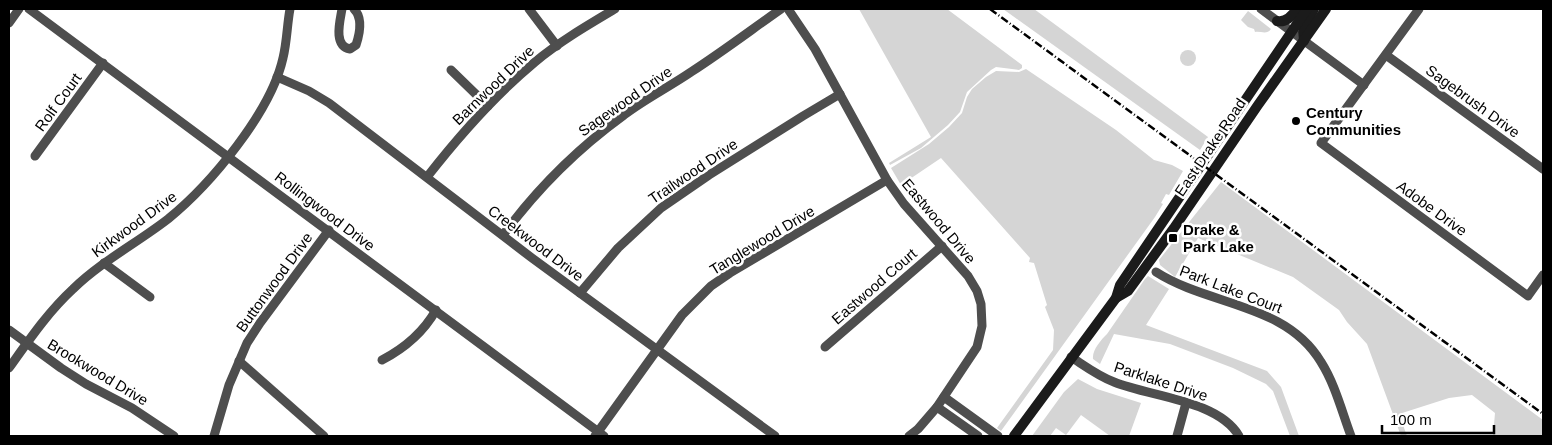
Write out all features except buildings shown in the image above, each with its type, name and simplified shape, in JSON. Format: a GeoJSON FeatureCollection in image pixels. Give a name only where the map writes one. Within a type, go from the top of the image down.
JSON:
{"type":"FeatureCollection","features":[{"type":"Feature","properties":{"kind":"main road"},"geometry":{"type":"LineString","coordinates":[[1277,21],[1281,22],[1289,18],[1297,9]]}},
{"type":"Feature","properties":{"kind":"main road","name":"East Drake Road"},"geometry":{"type":"LineString","coordinates":[[1014,436],[1116,298],[1120,285],[1307,9]]}},
{"type":"Feature","properties":{"kind":"main road"},"geometry":{"type":"LineString","coordinates":[[1304,41],[1303,28],[1314,9]]}},
{"type":"Feature","properties":{"kind":"main road","name":"East Drake Road"},"geometry":{"type":"LineString","coordinates":[[1116,298],[1128,291],[1326,9]]}},
{"type":"Feature","properties":{"kind":"main road"},"geometry":{"type":"LineString","coordinates":[[1240,131],[1250,105],[1294,38],[1291,31]]}},
{"type":"Feature","properties":{"kind":"main road"},"geometry":{"type":"LineString","coordinates":[[1156,272],[1147,264],[1146,260],[1165,230],[1166,218]]}},
{"type":"Feature","properties":{"kind":"street"},"geometry":{"type":"LineString","coordinates":[[9,23],[19,9]]}},
{"type":"Feature","properties":{"kind":"street","name":"Rollingwood Drive"},"geometry":{"type":"LineString","coordinates":[[29,9],[436,310],[599,435]]}},
{"type":"Feature","properties":{"kind":"street","name":"Kirkwood Drive"},"geometry":{"type":"LineString","coordinates":[[9,368],[57,305],[73,288],[104,263],[168,218],[210,179],[259,115],[272,91],[283,58],[290,9]]}},
{"type":"Feature","properties":{"kind":"street"},"geometry":{"type":"LineString","coordinates":[[342,9],[340,43],[350,49],[356,45],[360,22],[360,16],[354,9]]}},
{"type":"Feature","properties":{"kind":"street"},"geometry":{"type":"LineString","coordinates":[[529,9],[557,46]]}},
{"type":"Feature","properties":{"kind":"street","name":"Barnwood Drive"},"geometry":{"type":"LineString","coordinates":[[426,177],[488,106],[535,62],[615,9]]}},
{"type":"Feature","properties":{"kind":"street","name":"Sagewood Drive"},"geometry":{"type":"LineString","coordinates":[[503,235],[535,194],[564,164],[586,145],[636,106],[690,72],[782,9]]}},
{"type":"Feature","properties":{"kind":"street","name":"Eastwood Drive"},"geometry":{"type":"LineString","coordinates":[[788,9],[815,49],[887,180],[904,204],[968,276],[977,291],[981,304],[982,326],[977,347],[944,397]]}},
{"type":"Feature","properties":{"kind":"street"},"geometry":{"type":"LineString","coordinates":[[1261,9],[1364,85],[1419,9]]}},
{"type":"Feature","properties":{"kind":"street","name":"Sagebrush Drive"},"geometry":{"type":"LineString","coordinates":[[1386,54],[1543,169]]}},
{"type":"Feature","properties":{"kind":"street","name":"Rolf Court"},"geometry":{"type":"LineString","coordinates":[[35,156],[103,63]]}},
{"type":"Feature","properties":{"kind":"street"},"geometry":{"type":"LineString","coordinates":[[451,70],[488,106]]}},
{"type":"Feature","properties":{"kind":"street","name":"Creekwood Drive"},"geometry":{"type":"LineString","coordinates":[[277,77],[320,96],[580,293],[775,436]]}},
{"type":"Feature","properties":{"kind":"street","name":"Adobe Drive"},"geometry":{"type":"LineString","coordinates":[[1364,85],[1320,143],[1528,296],[1543,275]]}},
{"type":"Feature","properties":{"kind":"street","name":"Trailwood Drive"},"geometry":{"type":"LineString","coordinates":[[580,293],[618,248],[639,227],[671,201],[840,94]]}},
{"type":"Feature","properties":{"kind":"street","name":"Tanglewood Drive"},"geometry":{"type":"LineString","coordinates":[[599,435],[682,315],[711,286],[887,180]]}},
{"type":"Feature","properties":{"kind":"street","name":"Buttonwood Drive"},"geometry":{"type":"LineString","coordinates":[[214,436],[229,385],[247,343],[328,230]]}},
{"type":"Feature","properties":{"kind":"street","name":"Eastwood Court"},"geometry":{"type":"LineString","coordinates":[[825,347],[942,246]]}},
{"type":"Feature","properties":{"kind":"street"},"geometry":{"type":"LineString","coordinates":[[104,263],[150,297]]}},
{"type":"Feature","properties":{"kind":"street","name":"Park Lake Court"},"geometry":{"type":"LineString","coordinates":[[1156,272],[1188,289],[1271,317],[1299,336],[1321,360],[1351,436]]}},
{"type":"Feature","properties":{"kind":"street"},"geometry":{"type":"LineString","coordinates":[[382,360],[394,354],[415,338],[436,310]]}},
{"type":"Feature","properties":{"kind":"street","name":"Brookwood Drive"},"geometry":{"type":"LineString","coordinates":[[9,330],[86,384],[132,408],[174,436]]}},
{"type":"Feature","properties":{"kind":"street","name":"Parklake Drive"},"geometry":{"type":"LineString","coordinates":[[1071,357],[1113,382],[1213,412],[1222,418],[1239,436]]}},
{"type":"Feature","properties":{"kind":"street"},"geometry":{"type":"LineString","coordinates":[[240,361],[324,436]]}},
{"type":"Feature","properties":{"kind":"street"},"geometry":{"type":"LineString","coordinates":[[909,436],[918,429],[944,397],[998,436]]}},
{"type":"Feature","properties":{"kind":"street"},"geometry":{"type":"LineString","coordinates":[[1176,436],[1186,403]]}},
{"type":"Feature","properties":{"kind":"street"},"geometry":{"type":"LineString","coordinates":[[937,407],[978,436]]}},
{"type":"Feature","properties":{"kind":"shaded area"},"geometry":{"type":"Polygon","coordinates":[[[859,9],[947,9],[1022,65],[1022,68],[1019,70],[996,67],[991,70],[967,92],[960,112],[948,125],[921,148],[890,165],[889,163],[931,137],[859,9]]]}},
{"type":"Feature","properties":{"kind":"shaded area"},"geometry":{"type":"Polygon","coordinates":[[[1003,9],[1034,9],[1208,137],[1200,150],[1003,9]]]}},
{"type":"Feature","properties":{"kind":"shaded area"},"geometry":{"type":"Polygon","coordinates":[[[1248,11],[1271,29],[1266,32],[1255,32],[1254,29],[1248,27],[1241,20],[1248,11]]]}},
{"type":"Feature","properties":{"kind":"shaded area"},"geometry":{"type":"Polygon","coordinates":[[[1188,50],[1196,58],[1188,66],[1180,58],[1188,50]]]}},
{"type":"Feature","properties":{"kind":"shaded area"},"geometry":{"type":"Polygon","coordinates":[[[1026,69],[1116,130],[1154,160],[1172,165],[1183,171],[1169,195],[1166,194],[1161,203],[1163,204],[1155,217],[1001,431],[997,428],[1053,350],[1054,330],[1045,307],[1047,305],[1034,263],[1029,262],[1030,258],[941,158],[901,185],[891,168],[929,144],[949,127],[962,113],[967,97],[972,89],[986,77],[996,71],[1019,72],[1026,69]]]}},
{"type":"Feature","properties":{"kind":"shaded area"},"geometry":{"type":"Polygon","coordinates":[[[1221,182],[1543,420],[1543,436],[1493,436],[1495,413],[1472,395],[1449,398],[1399,414],[1407,436],[1401,436],[1367,344],[1339,310],[1293,277],[1198,238],[1175,277],[1160,265],[1159,260],[1221,182]]]}},
{"type":"Feature","properties":{"kind":"shaded area"},"geometry":{"type":"Polygon","coordinates":[[[1148,276],[1169,289],[1146,325],[1267,371],[1281,387],[1299,436],[1290,436],[1273,391],[1266,384],[1233,368],[1170,344],[1114,334],[1100,364],[1093,359],[1097,345],[1107,334],[1148,276]]]}},
{"type":"Feature","properties":{"kind":"shaded area"},"geometry":{"type":"Polygon","coordinates":[[[1078,379],[1097,389],[1141,403],[1129,436],[1110,436],[1081,415],[1066,435],[1056,428],[1050,436],[1032,436],[1064,392],[1078,379]]]}},
{"type":"Feature","properties":{"kind":"railway"},"geometry":{"type":"LineString","coordinates":[[990,9],[1543,414]]}},
{"type":"Feature","properties":{"kind":"place","name":"Century Communities"},"geometry":{"type":"Point","coordinates":[1296,121]}},
{"type":"Feature","properties":{"kind":"place","name":"Drake & Park Lake"},"geometry":{"type":"Point","coordinates":[1173,238]}}]}
